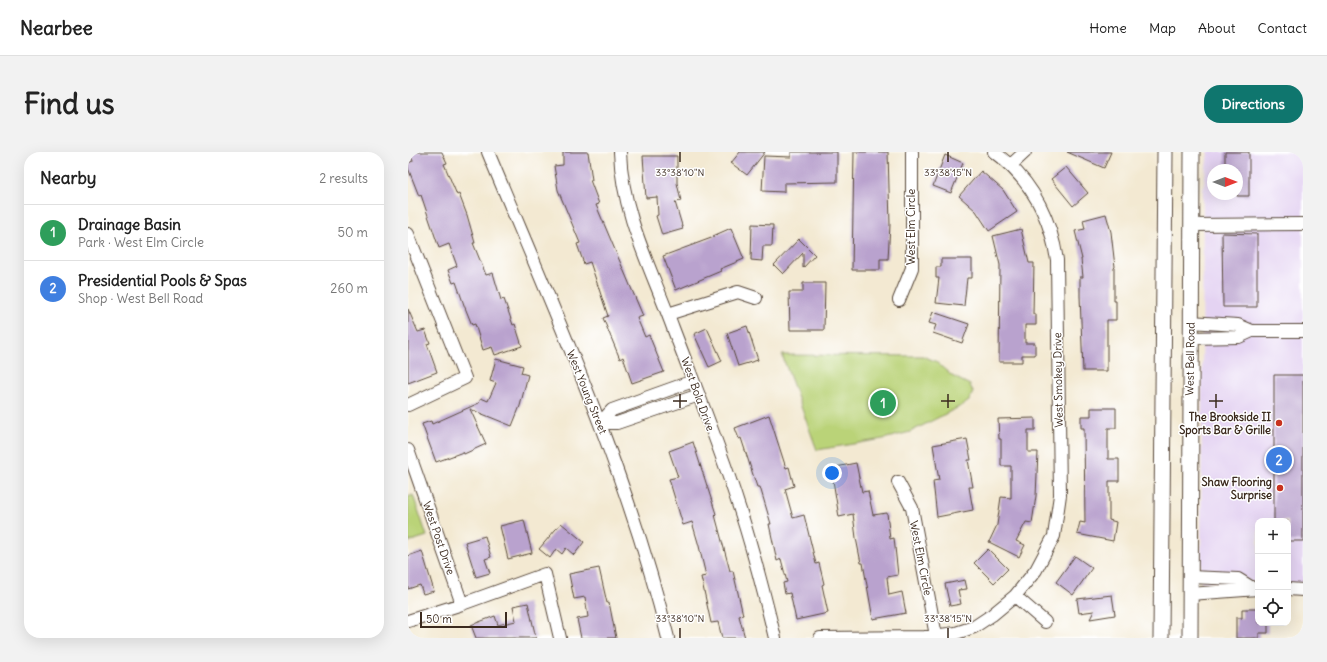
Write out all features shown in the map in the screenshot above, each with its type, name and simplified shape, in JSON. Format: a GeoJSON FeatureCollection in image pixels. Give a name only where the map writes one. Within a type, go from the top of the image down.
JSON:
{"type":"FeatureCollection","features":[{"type":"Feature","properties":{"kind":"main road"},"geometry":{"type":"LineString","coordinates":[[1161,638],[1165,152]]}},
{"type":"Feature","properties":{"kind":"main road","name":"West Bell Road"},"geometry":{"type":"LineString","coordinates":[[1190,638],[1190,322],[1192,152]]}},
{"type":"Feature","properties":{"kind":"street","name":"West Young Street"},"geometry":{"type":"LineString","coordinates":[[488,152],[600,423],[636,525],[668,638]]}},
{"type":"Feature","properties":{"kind":"street","name":"West Bola Drive"},"geometry":{"type":"LineString","coordinates":[[620,152],[624,193],[637,237],[699,395],[738,503],[760,576],[775,638]]}},
{"type":"Feature","properties":{"kind":"street","name":"West Elm Circle"},"geometry":{"type":"LineString","coordinates":[[899,300],[912,268],[912,152]]}},
{"type":"Feature","properties":{"kind":"street","name":"West Smokey Drive"},"geometry":{"type":"LineString","coordinates":[[820,638],[936,636],[974,627],[992,615],[1015,596],[1036,570],[1054,536],[1059,502],[1060,472],[1057,260],[1050,225],[1032,190],[1011,165],[994,152]]}},
{"type":"Feature","properties":{"kind":"street"},"geometry":{"type":"LineString","coordinates":[[1011,165],[1025,152]]}},
{"type":"Feature","properties":{"kind":"street"},"geometry":{"type":"LineString","coordinates":[[1192,225],[1303,224]]}},
{"type":"Feature","properties":{"kind":"street"},"geometry":{"type":"LineString","coordinates":[[408,234],[465,378],[408,405]]}},
{"type":"Feature","properties":{"kind":"street"},"geometry":{"type":"LineString","coordinates":[[668,314],[738,292],[756,298]]}},
{"type":"Feature","properties":{"kind":"street"},"geometry":{"type":"LineString","coordinates":[[1190,322],[1238,324],[1252,332]]}},
{"type":"Feature","properties":{"kind":"street"},"geometry":{"type":"LineString","coordinates":[[1190,338],[1239,337],[1252,332],[1303,331]]}},
{"type":"Feature","properties":{"kind":"street"},"geometry":{"type":"LineString","coordinates":[[600,423],[612,410],[693,382]]}},
{"type":"Feature","properties":{"kind":"street"},"geometry":{"type":"LineString","coordinates":[[600,423],[618,423],[699,395]]}},
{"type":"Feature","properties":{"kind":"street","name":"West Post Drive"},"geometry":{"type":"LineString","coordinates":[[408,450],[462,604]]}},
{"type":"Feature","properties":{"kind":"street","name":"West Elm Circle"},"geometry":{"type":"LineString","coordinates":[[898,482],[912,508],[936,636]]}},
{"type":"Feature","properties":{"kind":"street"},"geometry":{"type":"LineString","coordinates":[[408,621],[462,604],[545,574],[560,638]]}},
{"type":"Feature","properties":{"kind":"street"},"geometry":{"type":"LineString","coordinates":[[1189,577],[1238,579],[1255,588]]}},
{"type":"Feature","properties":{"kind":"street"},"geometry":{"type":"LineString","coordinates":[[1190,594],[1236,592],[1255,589]]}},
{"type":"Feature","properties":{"kind":"street"},"geometry":{"type":"LineString","coordinates":[[1291,589],[1303,590]]}},
{"type":"Feature","properties":{"kind":"street"},"geometry":{"type":"LineString","coordinates":[[1015,596],[1046,622]]}},
{"type":"Feature","properties":{"kind":"shaded area"},"geometry":{"type":"Polygon","coordinates":[[[1208,152],[1303,152],[1303,583],[1291,583],[1291,518],[1255,518],[1255,582],[1201,582],[1203,191],[1208,152]]]}},
{"type":"Feature","properties":{"kind":"green space"},"geometry":{"type":"Polygon","coordinates":[[[782,355],[923,356],[935,361],[952,376],[970,385],[973,392],[969,401],[963,405],[910,432],[883,439],[817,450],[782,355]]]}},
{"type":"Feature","properties":{"kind":"green space"},"geometry":{"type":"Polygon","coordinates":[[[413,495],[427,536],[408,542],[408,497],[413,495]]]}},
{"type":"Feature","properties":{"kind":"building"},"geometry":{"type":"Polygon","coordinates":[[[409,152],[442,152],[447,163],[444,164],[457,195],[459,194],[467,215],[475,243],[473,243],[486,275],[493,273],[501,300],[504,299],[513,325],[515,324],[522,346],[495,355],[492,347],[483,350],[475,324],[472,325],[456,282],[453,283],[448,270],[457,266],[449,244],[439,248],[421,195],[419,196],[408,168],[408,163],[413,161],[409,152]]]}},
{"type":"Feature","properties":{"kind":"building"},"geometry":{"type":"Polygon","coordinates":[[[563,152],[588,152],[592,180],[590,180],[599,204],[596,205],[643,316],[637,318],[645,337],[649,335],[664,372],[632,383],[623,357],[620,359],[603,318],[608,316],[590,262],[584,264],[577,244],[580,243],[558,190],[554,166],[563,165],[563,152]]]}},
{"type":"Feature","properties":{"kind":"building"},"geometry":{"type":"Polygon","coordinates":[[[740,152],[765,152],[747,175],[731,163],[740,152]]]}},
{"type":"Feature","properties":{"kind":"building"},"geometry":{"type":"Polygon","coordinates":[[[791,152],[837,152],[837,182],[784,183],[784,192],[762,191],[764,156],[791,157],[791,152]]]}},
{"type":"Feature","properties":{"kind":"building"},"geometry":{"type":"Polygon","coordinates":[[[854,152],[888,152],[890,225],[888,259],[880,259],[880,270],[852,270],[854,152]]]}},
{"type":"Feature","properties":{"kind":"building"},"geometry":{"type":"Polygon","coordinates":[[[1067,152],[1111,152],[1104,168],[1067,152]]]}},
{"type":"Feature","properties":{"kind":"building"},"geometry":{"type":"Polygon","coordinates":[[[1225,152],[1249,152],[1249,196],[1243,196],[1243,164],[1225,164],[1225,152]]]}},
{"type":"Feature","properties":{"kind":"building"},"geometry":{"type":"Polygon","coordinates":[[[945,155],[963,163],[951,193],[933,186],[945,155]]]}},
{"type":"Feature","properties":{"kind":"building"},"geometry":{"type":"Polygon","coordinates":[[[643,156],[677,156],[677,183],[681,201],[675,202],[683,229],[662,235],[656,216],[658,215],[657,197],[646,198],[643,156]]]}},
{"type":"Feature","properties":{"kind":"building"},"geometry":{"type":"Polygon","coordinates":[[[1066,167],[1088,193],[1073,206],[1051,179],[1066,167]]]}},
{"type":"Feature","properties":{"kind":"building"},"geometry":{"type":"Polygon","coordinates":[[[981,171],[1003,190],[1017,212],[989,231],[976,211],[959,196],[981,171]]]}},
{"type":"Feature","properties":{"kind":"building"},"geometry":{"type":"Polygon","coordinates":[[[1106,214],[1111,232],[1115,267],[1114,301],[1116,301],[1116,320],[1107,320],[1107,371],[1083,371],[1080,296],[1080,277],[1083,277],[1082,259],[1075,231],[1085,229],[1083,220],[1106,214]]]}},
{"type":"Feature","properties":{"kind":"building"},"geometry":{"type":"Polygon","coordinates":[[[752,224],[773,225],[772,246],[763,246],[762,261],[751,260],[752,224]]]}},
{"type":"Feature","properties":{"kind":"building"},"geometry":{"type":"Polygon","coordinates":[[[731,228],[744,259],[720,269],[721,271],[676,290],[663,256],[714,237],[713,236],[731,228]]]}},
{"type":"Feature","properties":{"kind":"building"},"geometry":{"type":"Polygon","coordinates":[[[1021,229],[1029,263],[1034,263],[1033,314],[1036,314],[1036,325],[1025,325],[1025,343],[1035,343],[1035,355],[1022,355],[1022,362],[999,362],[1000,265],[993,236],[1021,229]]]}},
{"type":"Feature","properties":{"kind":"building"},"geometry":{"type":"Polygon","coordinates":[[[1222,233],[1257,234],[1257,307],[1223,307],[1222,233]]]}},
{"type":"Feature","properties":{"kind":"building"},"geometry":{"type":"Polygon","coordinates":[[[799,239],[815,255],[803,268],[803,253],[783,274],[774,265],[799,239]]]}},
{"type":"Feature","properties":{"kind":"building"},"geometry":{"type":"Polygon","coordinates":[[[941,259],[972,259],[972,278],[967,278],[964,306],[936,303],[939,278],[936,278],[936,267],[941,267],[941,259]]]}},
{"type":"Feature","properties":{"kind":"building"},"geometry":{"type":"Polygon","coordinates":[[[803,283],[825,283],[824,330],[790,330],[789,292],[803,292],[803,283]]]}},
{"type":"Feature","properties":{"kind":"building"},"geometry":{"type":"Polygon","coordinates":[[[408,309],[418,332],[425,330],[430,343],[427,344],[437,372],[408,383],[408,309]]]}},
{"type":"Feature","properties":{"kind":"building"},"geometry":{"type":"Polygon","coordinates":[[[933,312],[969,324],[962,343],[933,333],[936,325],[929,323],[933,312]]]}},
{"type":"Feature","properties":{"kind":"building"},"geometry":{"type":"Polygon","coordinates":[[[747,326],[758,360],[738,366],[727,333],[747,326]]]}},
{"type":"Feature","properties":{"kind":"building"},"geometry":{"type":"Polygon","coordinates":[[[707,328],[722,361],[709,367],[694,334],[707,328]]]}},
{"type":"Feature","properties":{"kind":"building"},"geometry":{"type":"Polygon","coordinates":[[[496,359],[523,366],[521,373],[528,375],[520,406],[512,426],[470,409],[486,444],[464,454],[463,452],[436,462],[422,424],[431,421],[432,424],[479,403],[481,398],[488,401],[496,383],[490,381],[496,359]]]}},
{"type":"Feature","properties":{"kind":"building"},"geometry":{"type":"Polygon","coordinates":[[[1274,375],[1303,375],[1303,541],[1291,541],[1291,518],[1274,518],[1274,375]]]}},
{"type":"Feature","properties":{"kind":"building"},"geometry":{"type":"Polygon","coordinates":[[[1091,408],[1116,408],[1116,428],[1108,428],[1108,459],[1119,459],[1119,481],[1109,481],[1109,520],[1116,522],[1113,541],[1077,534],[1080,522],[1085,523],[1084,428],[1081,428],[1081,416],[1091,416],[1091,408]]]}},
{"type":"Feature","properties":{"kind":"building"},"geometry":{"type":"Polygon","coordinates":[[[769,415],[786,468],[789,467],[794,486],[785,489],[793,518],[804,515],[816,564],[819,563],[824,584],[822,585],[828,613],[796,620],[790,593],[785,594],[783,583],[787,582],[781,559],[777,561],[769,524],[771,524],[760,487],[757,487],[741,438],[739,439],[735,428],[769,415]]]}},
{"type":"Feature","properties":{"kind":"building"},"geometry":{"type":"Polygon","coordinates":[[[1035,418],[1035,430],[1028,430],[1028,452],[1038,452],[1036,496],[1032,523],[1026,522],[1016,541],[1025,545],[1019,557],[989,542],[997,525],[1001,497],[1011,498],[1011,466],[1001,466],[1001,439],[999,439],[998,419],[1035,418]]]}},
{"type":"Feature","properties":{"kind":"building"},"geometry":{"type":"Polygon","coordinates":[[[967,439],[971,460],[968,460],[973,487],[969,487],[973,510],[937,517],[933,481],[939,480],[933,445],[967,439]]]}},
{"type":"Feature","properties":{"kind":"building"},"geometry":{"type":"Polygon","coordinates":[[[693,442],[716,514],[715,515],[730,571],[733,571],[743,615],[739,616],[745,638],[722,638],[718,622],[711,623],[701,577],[706,576],[692,522],[683,525],[669,479],[678,477],[669,451],[693,442]]]}},
{"type":"Feature","properties":{"kind":"building"},"geometry":{"type":"Polygon","coordinates":[[[856,463],[862,492],[868,491],[873,515],[887,513],[890,539],[894,538],[898,575],[887,577],[889,595],[902,592],[906,613],[873,619],[863,563],[861,563],[856,538],[853,514],[839,517],[831,468],[856,463]]]}},
{"type":"Feature","properties":{"kind":"building"},"geometry":{"type":"Polygon","coordinates":[[[524,520],[532,553],[508,559],[500,526],[524,520]]]}},
{"type":"Feature","properties":{"kind":"building"},"geometry":{"type":"Polygon","coordinates":[[[561,523],[584,542],[574,555],[566,548],[562,554],[556,549],[550,558],[539,549],[561,523]]]}},
{"type":"Feature","properties":{"kind":"building"},"geometry":{"type":"Polygon","coordinates":[[[485,536],[491,557],[485,559],[490,573],[476,577],[465,542],[485,536]]]}},
{"type":"Feature","properties":{"kind":"building"},"geometry":{"type":"Polygon","coordinates":[[[988,549],[1008,569],[994,583],[974,563],[988,549]]]}},
{"type":"Feature","properties":{"kind":"building"},"geometry":{"type":"Polygon","coordinates":[[[422,551],[434,591],[423,594],[420,585],[408,589],[408,556],[422,551]]]}},
{"type":"Feature","properties":{"kind":"building"},"geometry":{"type":"Polygon","coordinates":[[[1075,556],[1092,568],[1073,595],[1056,582],[1075,556]]]}},
{"type":"Feature","properties":{"kind":"building"},"geometry":{"type":"Polygon","coordinates":[[[599,568],[607,603],[609,602],[616,638],[581,638],[577,619],[588,617],[585,597],[574,599],[569,574],[599,568]]]}},
{"type":"Feature","properties":{"kind":"building"},"geometry":{"type":"Polygon","coordinates":[[[965,580],[967,589],[958,590],[961,604],[950,606],[945,584],[965,580]]]}},
{"type":"Feature","properties":{"kind":"building"},"geometry":{"type":"Polygon","coordinates":[[[1112,595],[1115,615],[1090,619],[1094,611],[1079,613],[1077,599],[1112,595]]]}},
{"type":"Feature","properties":{"kind":"building"},"geometry":{"type":"Polygon","coordinates":[[[528,603],[536,638],[476,638],[471,625],[495,616],[498,625],[516,621],[513,606],[528,603]]]}},
{"type":"Feature","properties":{"kind":"building"},"geometry":{"type":"Polygon","coordinates":[[[1242,609],[1255,609],[1255,626],[1268,626],[1268,633],[1259,633],[1259,638],[1236,638],[1236,618],[1242,618],[1242,609]]]}},
{"type":"Feature","properties":{"kind":"place","name":"Drainage Basin"},"geometry":{"type":"Point","coordinates":[883,403]}},
{"type":"Feature","properties":{"kind":"place","name":"The Brookside II Sports Bar & Grille"},"geometry":{"type":"Point","coordinates":[1279,423]}},
{"type":"Feature","properties":{"kind":"place","name":"Presidential Pools & Spas"},"geometry":{"type":"Point","coordinates":[1279,460]}},
{"type":"Feature","properties":{"kind":"place","name":"Shaw Flooring Surprise"},"geometry":{"type":"Point","coordinates":[1280,488]}}]}
